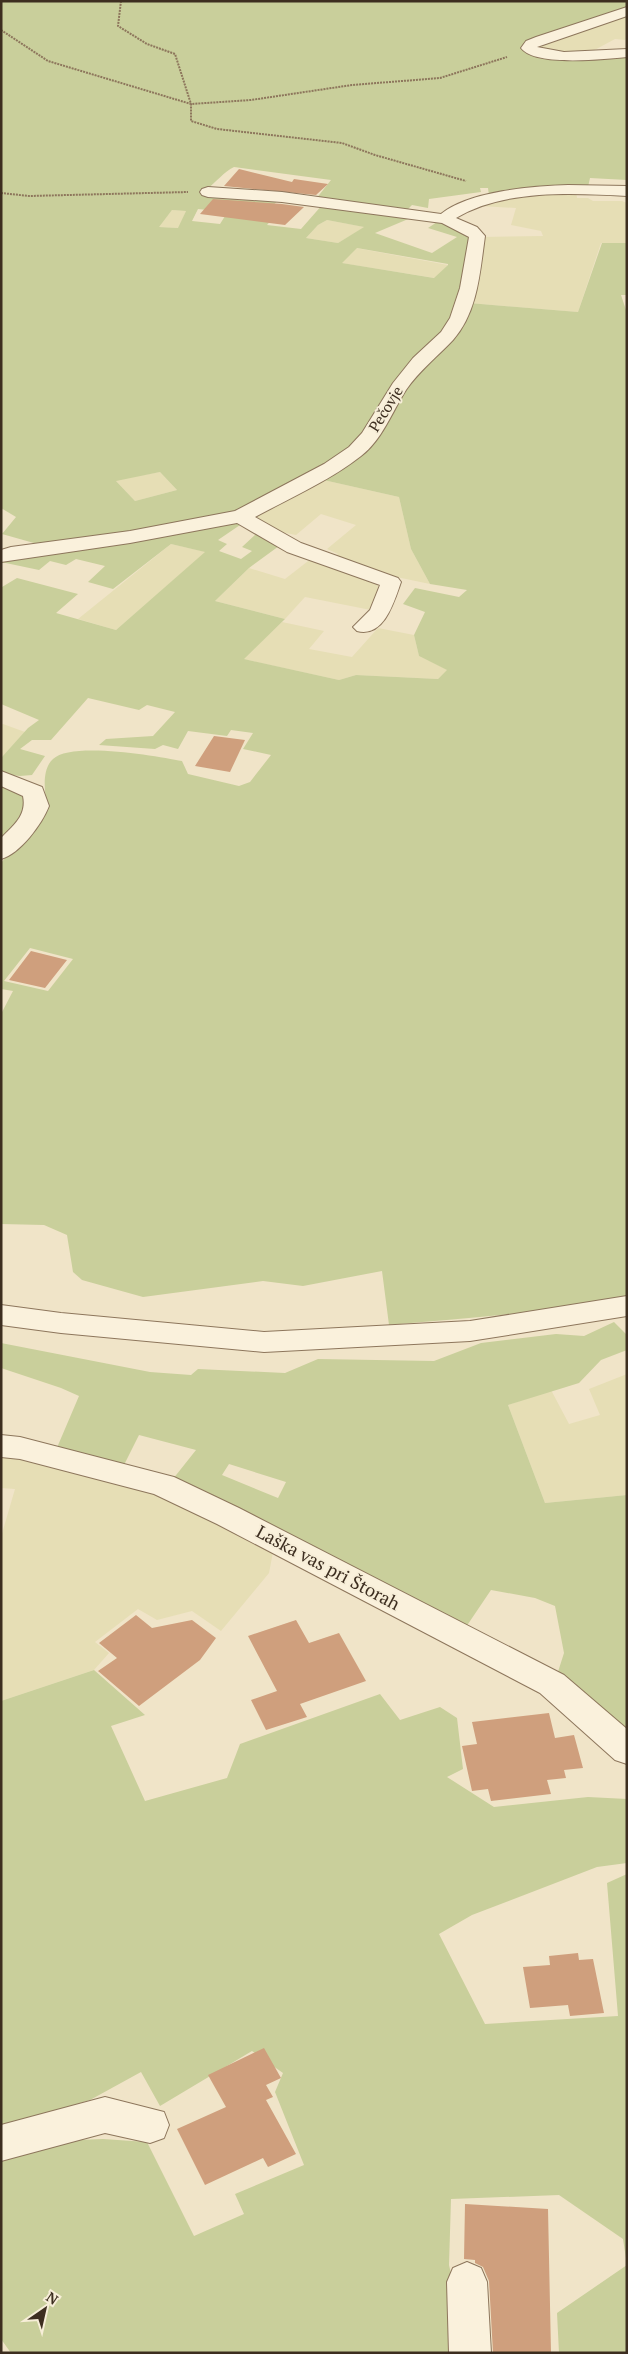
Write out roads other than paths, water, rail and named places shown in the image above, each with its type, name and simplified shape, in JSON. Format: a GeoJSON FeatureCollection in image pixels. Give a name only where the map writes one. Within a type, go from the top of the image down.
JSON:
{"type":"FeatureCollection","features":[{"type":"Feature","properties":{"kind":"street"},"geometry":{"type":"LineString","coordinates":[[627,11],[540,40],[531,44],[528,48],[557,56],[627,53]]}},
{"type":"Feature","properties":{"kind":"street"},"geometry":{"type":"LineString","coordinates":[[208,192],[282,198],[445,219],[450,213],[525,191],[559,189],[627,191]]}},
{"type":"Feature","properties":{"kind":"street","name":"Pečovje"},"geometry":{"type":"LineString","coordinates":[[1,556],[130,537],[241,516],[331,468],[356,451],[370,436],[398,387],[419,362],[447,336],[459,318],[469,288],[477,236],[471,230],[445,219]]}},
{"type":"Feature","properties":{"kind":"street"},"geometry":{"type":"LineString","coordinates":[[241,516],[256,528],[286,546],[391,582],[380,612],[364,627]]}},
{"type":"Feature","properties":{"kind":"street"},"geometry":{"type":"LineString","coordinates":[[1,778],[34,792],[37,806],[32,821],[1,852]]}},
{"type":"Feature","properties":{"kind":"street"},"geometry":{"type":"LineString","coordinates":[[1,1315],[61,1323],[264,1342],[470,1331],[627,1306]]}},
{"type":"Feature","properties":{"kind":"street","name":"Laška vas pri Štorah"},"geometry":{"type":"LineString","coordinates":[[1,1446],[20,1448],[163,1485],[220,1512],[552,1684],[627,1750]]}},
{"type":"Feature","properties":{"kind":"street"},"geometry":{"type":"LineString","coordinates":[[1,2143],[104,2115],[150,2125]]}},
{"type":"Feature","properties":{"kind":"street"},"geometry":{"type":"LineString","coordinates":[[467,2282],[470,2353]]}}]}
